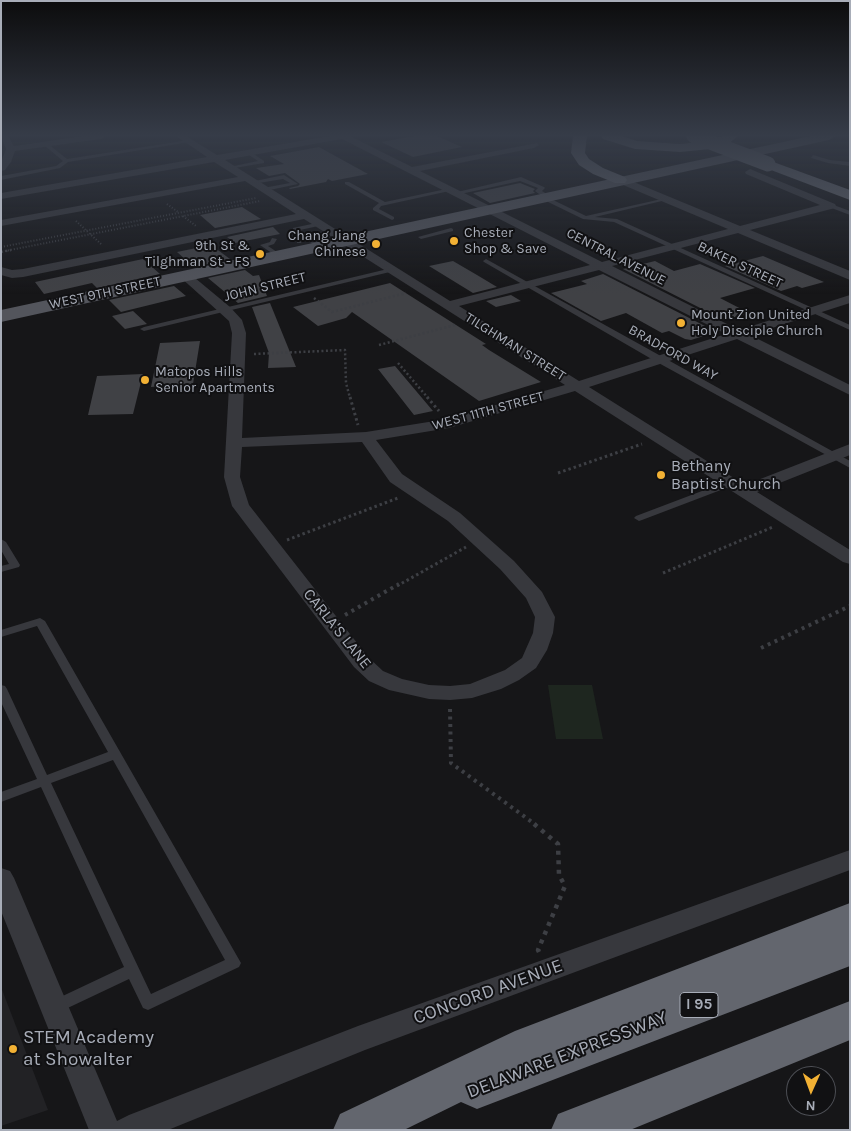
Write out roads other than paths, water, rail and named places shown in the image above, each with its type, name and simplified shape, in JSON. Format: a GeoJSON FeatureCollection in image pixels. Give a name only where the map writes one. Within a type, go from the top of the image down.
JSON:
{"type":"FeatureCollection","features":[{"type":"Feature","properties":{"kind":"highway"},"geometry":{"type":"LineString","coordinates":[[539,1053],[850,919]]}},
{"type":"Feature","properties":{"kind":"highway","name":"DELAWARE EXPRESSWAY"},"geometry":{"type":"LineString","coordinates":[[376,1123],[539,1053],[850,948]]}},
{"type":"Feature","properties":{"kind":"highway"},"geometry":{"type":"LineString","coordinates":[[586,1125],[850,1020]]}},
{"type":"Feature","properties":{"kind":"main road","name":"WEST 9TH STREET"},"geometry":{"type":"LineString","coordinates":[[1,316],[185,276],[277,245],[313,242],[333,232],[489,210],[584,189]]}},
{"type":"Feature","properties":{"kind":"street"},"geometry":{"type":"LineString","coordinates":[[4,192],[24,189]]}},
{"type":"Feature","properties":{"kind":"street"},"geometry":{"type":"LineString","coordinates":[[1,223],[154,195],[251,189]]}},
{"type":"Feature","properties":{"kind":"street","name":"TILGHMAN STREET"},"geometry":{"type":"LineString","coordinates":[[264,189],[850,558]]}},
{"type":"Feature","properties":{"kind":"street","name":"CENTRAL AVENUE"},"geometry":{"type":"LineString","coordinates":[[448,189],[850,391]]}},
{"type":"Feature","properties":{"kind":"street"},"geometry":{"type":"LineString","coordinates":[[640,189],[850,276]]}},
{"type":"Feature","properties":{"kind":"street"},"geometry":{"type":"LineString","coordinates":[[790,189],[831,206]]}},
{"type":"Feature","properties":{"kind":"street"},"geometry":{"type":"LineString","coordinates":[[449,306],[831,206]]}},
{"type":"Feature","properties":{"kind":"street"},"geometry":{"type":"LineString","coordinates":[[1,271],[12,274],[23,273],[306,215]]}},
{"type":"Feature","properties":{"kind":"street","name":"CARLA'S LANE"},"geometry":{"type":"LineString","coordinates":[[185,276],[225,310],[234,320],[239,334],[232,477],[235,492],[241,506],[361,662],[376,676],[397,685],[428,692],[472,691],[512,675],[529,663],[537,650],[543,633],[545,617],[535,596],[480,539],[454,517],[396,478],[366,437]]}},
{"type":"Feature","properties":{"kind":"street","name":"WEST 11TH STREET"},"geometry":{"type":"LineString","coordinates":[[233,443],[366,437],[449,423],[577,386],[850,299]]}},
{"type":"Feature","properties":{"kind":"street"},"geometry":{"type":"LineString","coordinates":[[738,487],[850,449]]}},
{"type":"Feature","properties":{"kind":"street","name":"CONCORD AVENUE"},"geometry":{"type":"LineString","coordinates":[[129,1130],[358,1039],[850,860]]}},
{"type":"Feature","properties":{"kind":"street"},"geometry":{"type":"LineString","coordinates":[[1,878],[105,1130]]}},
{"type":"Feature","properties":{"kind":"lane"},"geometry":{"type":"LineString","coordinates":[[357,189],[384,204]]}},
{"type":"Feature","properties":{"kind":"lane"},"geometry":{"type":"LineString","coordinates":[[392,218],[375,209],[379,205],[471,189]]}},
{"type":"Feature","properties":{"kind":"lane"},"geometry":{"type":"LineString","coordinates":[[541,189],[538,192],[546,198],[584,218],[664,199]]}},
{"type":"Feature","properties":{"kind":"lane"},"geometry":{"type":"LineString","coordinates":[[831,206],[850,213]]}},
{"type":"Feature","properties":{"kind":"lane","name":"BAKER STREET"},"geometry":{"type":"LineString","coordinates":[[584,218],[615,220],[850,328]]}},
{"type":"Feature","properties":{"kind":"lane"},"geometry":{"type":"LineString","coordinates":[[313,242],[295,229],[333,232]]}},
{"type":"Feature","properties":{"kind":"lane"},"geometry":{"type":"LineString","coordinates":[[420,237],[451,230]]}},
{"type":"Feature","properties":{"kind":"lane"},"geometry":{"type":"LineString","coordinates":[[296,238],[313,242]]}},
{"type":"Feature","properties":{"kind":"lane","name":"BRADFORD WAY"},"geometry":{"type":"LineString","coordinates":[[486,261],[850,465]]}},
{"type":"Feature","properties":{"kind":"lane","name":"JOHN STREET"},"geometry":{"type":"LineString","coordinates":[[144,329],[392,270]]}},
{"type":"Feature","properties":{"kind":"lane"},"geometry":{"type":"LineString","coordinates":[[639,518],[738,487]]}},
{"type":"Feature","properties":{"kind":"lane"},"geometry":{"type":"LineString","coordinates":[[1,542],[15,565],[1,569]]}},
{"type":"Feature","properties":{"kind":"lane"},"geometry":{"type":"LineString","coordinates":[[1,634],[40,621],[234,963],[148,1003],[1,689]]}},
{"type":"Feature","properties":{"kind":"lane"},"geometry":{"type":"LineString","coordinates":[[1,797],[116,754]]}},
{"type":"Feature","properties":{"kind":"lane"},"geometry":{"type":"LineString","coordinates":[[54,1007],[133,970]]}},
{"type":"Feature","properties":{"kind":"place","name":"Chester Shop & Save"},"geometry":{"type":"Point","coordinates":[454,241]}},
{"type":"Feature","properties":{"kind":"place","name":"Chang Jiang Chinese"},"geometry":{"type":"Point","coordinates":[376,244]}},
{"type":"Feature","properties":{"kind":"place","name":"9th St & Tilghman St - FS"},"geometry":{"type":"Point","coordinates":[260,254]}},
{"type":"Feature","properties":{"kind":"place","name":"Mount Zion United Holy Disciple Church"},"geometry":{"type":"Point","coordinates":[681,323]}},
{"type":"Feature","properties":{"kind":"place","name":"Matopos Hills Senior Apartments"},"geometry":{"type":"Point","coordinates":[145,380]}},
{"type":"Feature","properties":{"kind":"place","name":"Bethany Baptist Church"},"geometry":{"type":"Point","coordinates":[661,475]}},
{"type":"Feature","properties":{"kind":"place","name":"STEM Academy at Showalter"},"geometry":{"type":"Point","coordinates":[13,1049]}}]}
